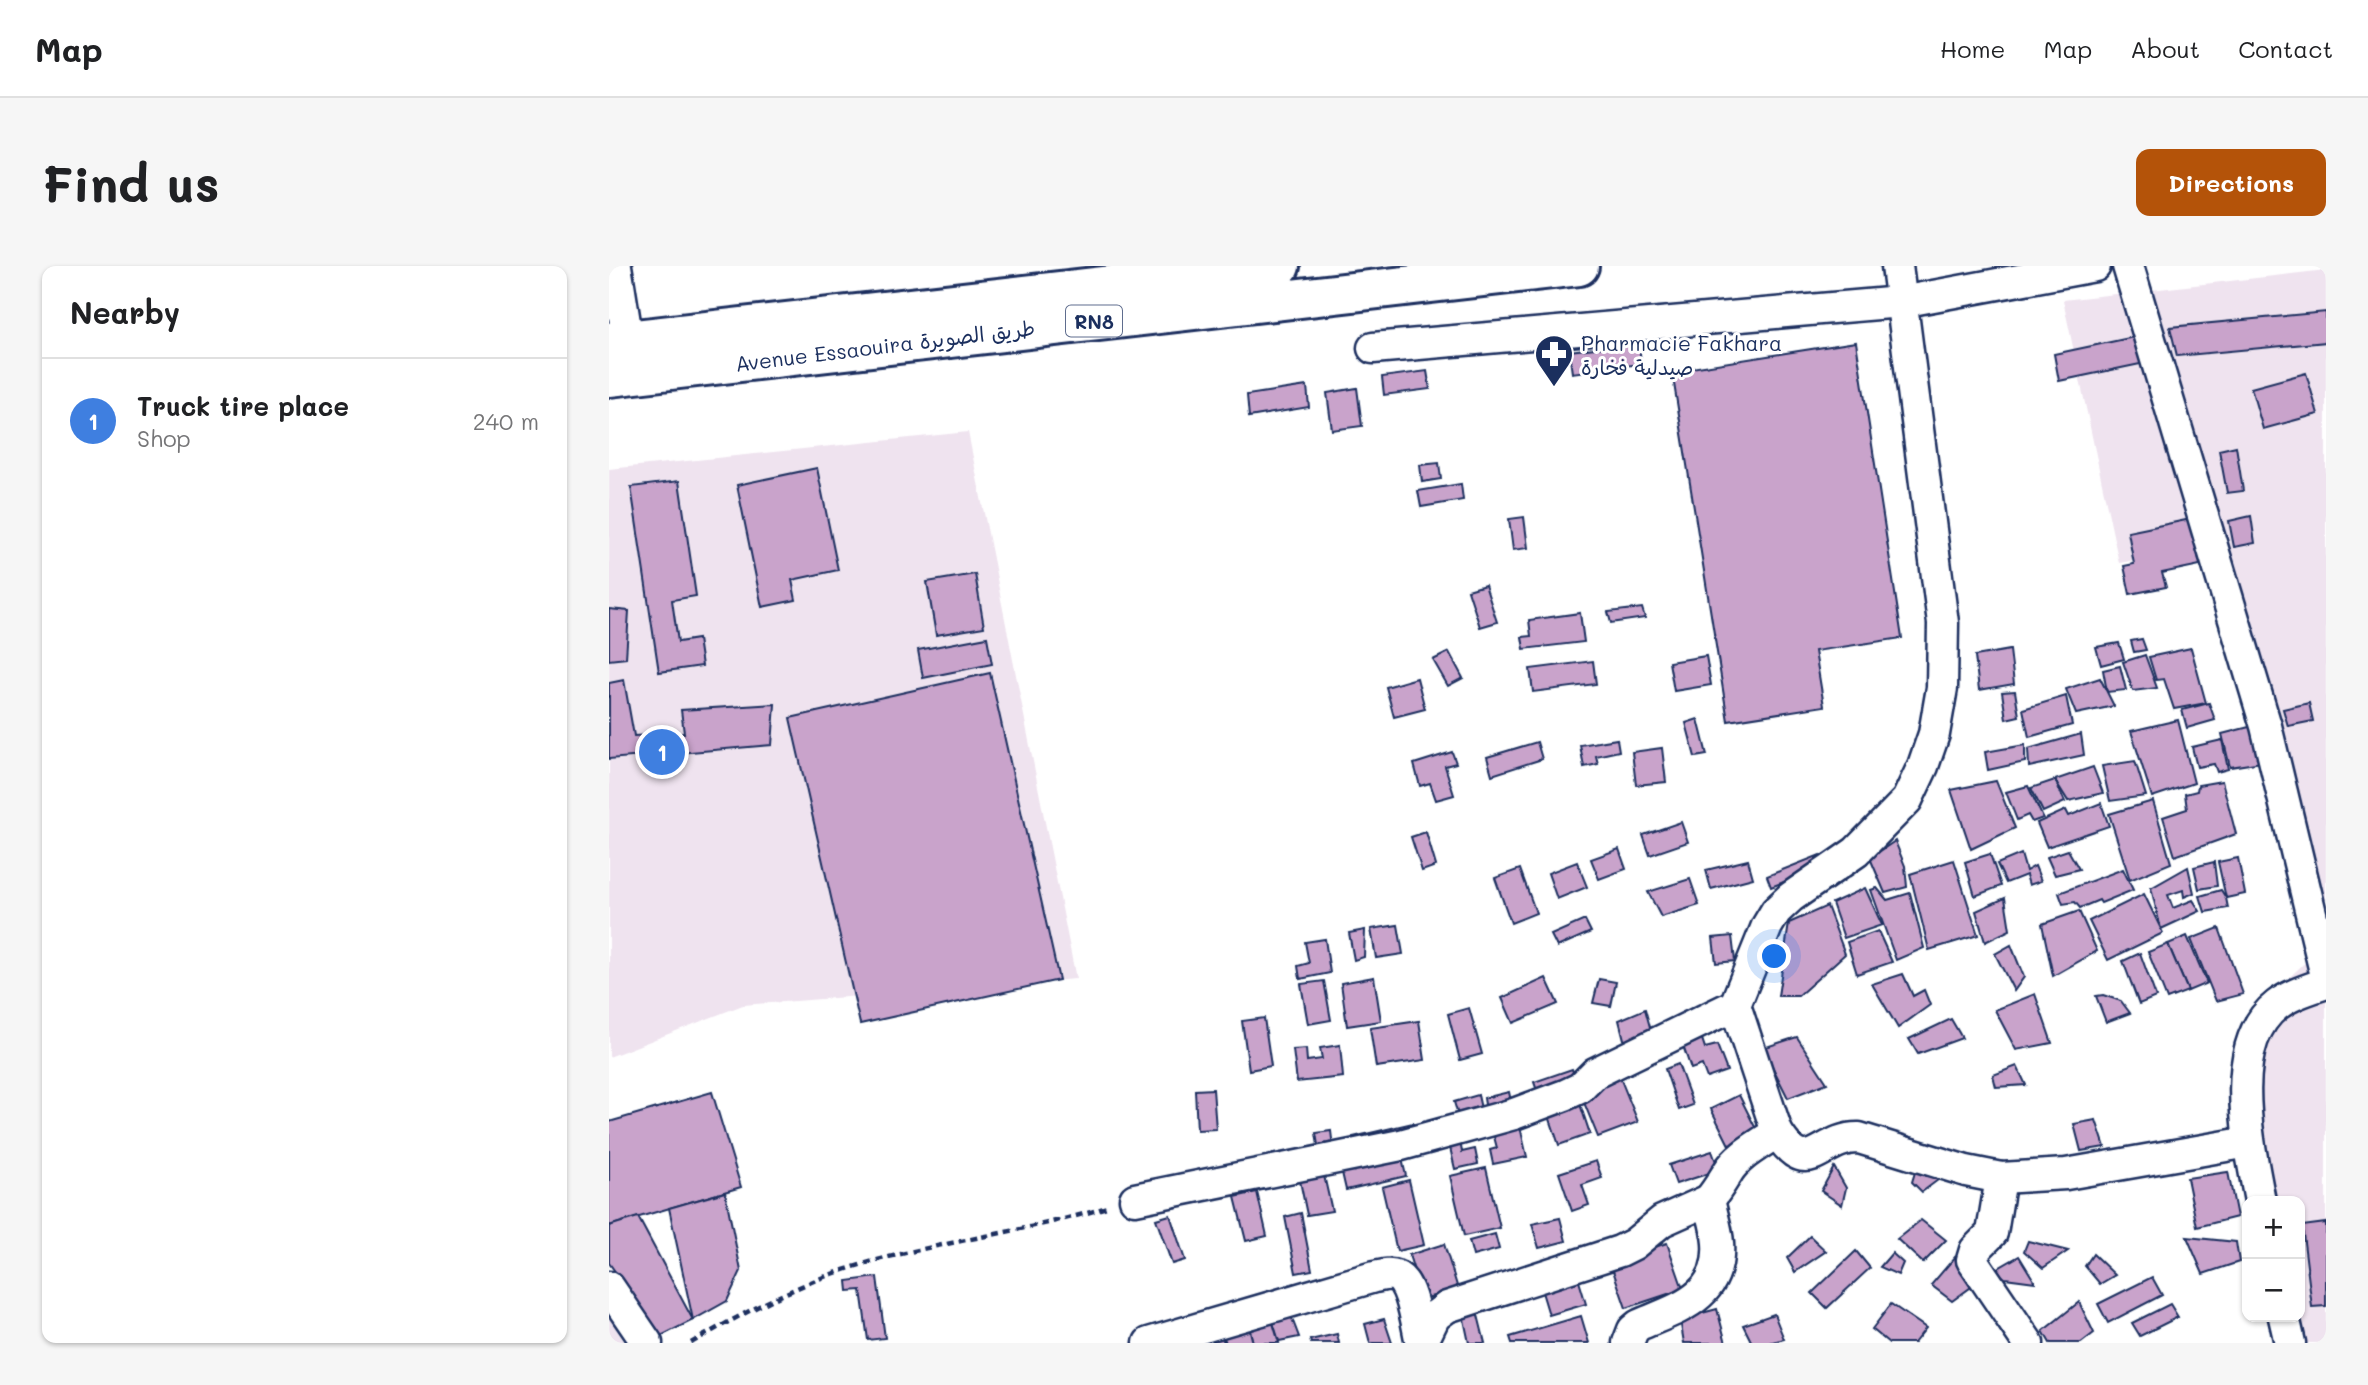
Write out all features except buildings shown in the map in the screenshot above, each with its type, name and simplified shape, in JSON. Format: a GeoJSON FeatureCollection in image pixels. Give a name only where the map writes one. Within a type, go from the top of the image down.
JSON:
{"type":"FeatureCollection","features":[{"type":"Feature","properties":{"kind":"main road","name":"Avenue Essaouira طريق الصويرة"},"geometry":{"type":"LineString","coordinates":[[620,358],[1280,266]]}},
{"type":"Feature","properties":{"kind":"main road","name":"Avenue Essaouira طريق الصويرة"},"geometry":{"type":"LineString","coordinates":[[620,358],[1579,266]]}},
{"type":"Feature","properties":{"kind":"street"},"geometry":{"type":"LineString","coordinates":[[616,266],[620,358]]}},
{"type":"Feature","properties":{"kind":"street"},"geometry":{"type":"LineString","coordinates":[[1897,266],[1943,623],[1942,688],[1934,734],[1907,800],[1856,852],[1791,897],[1776,911],[1767,926],[1735,1005],[1777,1132],[1786,1147],[1795,1155],[1812,1156],[1842,1140],[1859,1139],[1966,1171],[2001,1178],[2066,1174],[2249,1142]]}},
{"type":"Feature","properties":{"kind":"street"},"geometry":{"type":"LineString","coordinates":[[1373,348],[1901,302],[2095,266]]}},
{"type":"Feature","properties":{"kind":"street"},"geometry":{"type":"LineString","coordinates":[[2128,266],[2266,726],[2326,976]]}},
{"type":"Feature","properties":{"kind":"street"},"geometry":{"type":"LineString","coordinates":[[2259,1196],[2249,1142],[2245,1077],[2249,1049],[2261,1021],[2277,1005],[2296,994],[2326,984]]}},
{"type":"Feature","properties":{"kind":"street"},"geometry":{"type":"LineString","coordinates":[[1135,1199],[1401,1145],[1514,1114],[1580,1088],[1595,1073],[1735,1005]]}},
{"type":"Feature","properties":{"kind":"street"},"geometry":{"type":"LineString","coordinates":[[1422,1343],[1435,1316],[1447,1307],[1620,1251],[1634,1244],[1662,1221],[1710,1200],[1723,1184],[1728,1171],[1777,1132]]}},
{"type":"Feature","properties":{"kind":"street"},"geometry":{"type":"LineString","coordinates":[[2001,1178],[1992,1233],[1975,1250],[1972,1260],[2028,1343]]}},
{"type":"Feature","properties":{"kind":"street"},"geometry":{"type":"LineString","coordinates":[[1628,1343],[1633,1330],[1639,1325],[1684,1305],[1703,1293],[1711,1282],[1717,1264],[1718,1244],[1710,1200]]}},
{"type":"Feature","properties":{"kind":"street"},"geometry":{"type":"LineString","coordinates":[[1149,1343],[1394,1275],[1402,1279],[1408,1289],[1422,1343]]}},
{"type":"Feature","properties":{"kind":"street"},"geometry":{"type":"LineString","coordinates":[[609,1287],[647,1343]]}},
{"type":"Feature","properties":{"kind":"street"},"geometry":{"type":"LineString","coordinates":[[2285,1322],[2290,1343]]}},
{"type":"Feature","properties":{"kind":"path"},"geometry":{"type":"LineString","coordinates":[[691,1343],[745,1312],[817,1280],[898,1255],[1070,1219],[1135,1199]]}},
{"type":"Feature","properties":{"kind":"shaded area"},"geometry":{"type":"Polygon","coordinates":[[[2326,270],[2326,1343],[2304,1343],[2299,1322],[2305,1322],[2305,1196],[2273,1196],[2250,1087],[2273,993],[2319,949],[2211,547],[2119,563],[2063,300],[2326,270]]]}},
{"type":"Feature","properties":{"kind":"shaded area"},"geometry":{"type":"Polygon","coordinates":[[[968,432],[1076,979],[743,1005],[609,1057],[609,469],[968,432]]]}},
{"type":"Feature","properties":{"kind":"shaded area"},"geometry":{"type":"Polygon","coordinates":[[[609,1316],[625,1343],[609,1343],[609,1316]]]}},
{"type":"Feature","properties":{"kind":"place","name":"Pharmacie Fakhara صيدلية فخارة"},"geometry":{"type":"Point","coordinates":[1554,388]}},
{"type":"Feature","properties":{"kind":"place","name":"Truck tire place"},"geometry":{"type":"Point","coordinates":[662,752]}}]}
